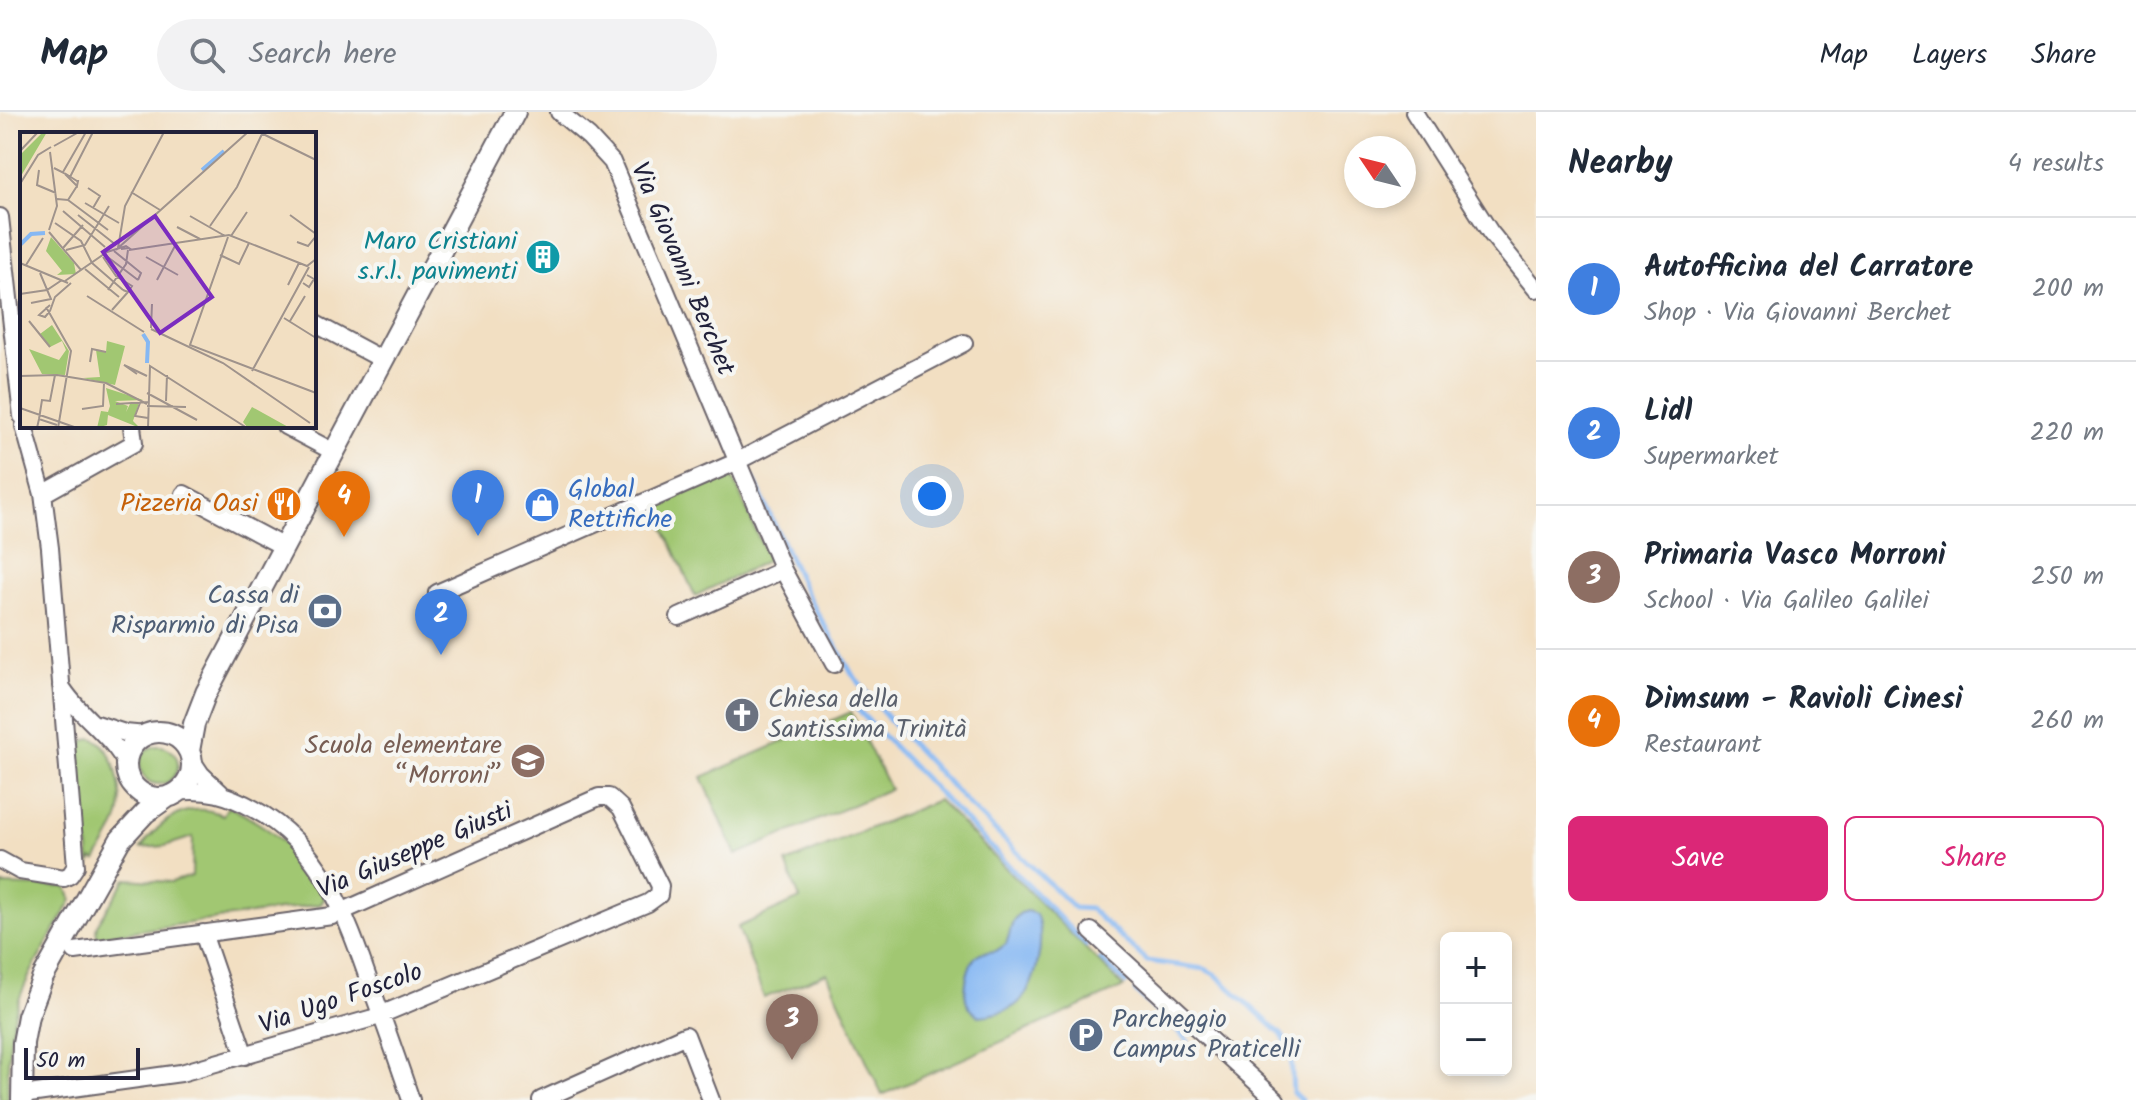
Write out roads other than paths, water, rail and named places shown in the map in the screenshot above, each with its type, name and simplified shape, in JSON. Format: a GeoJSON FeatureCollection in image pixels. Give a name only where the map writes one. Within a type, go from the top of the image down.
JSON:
{"type":"FeatureCollection","features":[{"type":"Feature","properties":{"kind":"main road"},"geometry":{"type":"LineString","coordinates":[[22,1097],[22,1053],[28,1016],[57,950],[120,840],[145,813],[190,778],[194,724],[206,693],[515,112]]}},
{"type":"Feature","properties":{"kind":"main road"},"geometry":{"type":"LineString","coordinates":[[120,840],[130,806],[132,784],[126,764],[132,746],[187,718],[206,693]]}},
{"type":"Feature","properties":{"kind":"main road"},"geometry":{"type":"LineString","coordinates":[[155,734],[178,738],[190,755]]}},
{"type":"Feature","properties":{"kind":"main road"},"geometry":{"type":"LineString","coordinates":[[132,784],[145,795],[153,797],[173,794]]}},
{"type":"Feature","properties":{"kind":"street","name":"Via Giovanni Berchet"},"geometry":{"type":"LineString","coordinates":[[559,112],[589,137],[612,162],[783,570],[834,664]]}},
{"type":"Feature","properties":{"kind":"street"},"geometry":{"type":"LineString","coordinates":[[1414,112],[1471,205],[1536,289]]}},
{"type":"Feature","properties":{"kind":"street"},"geometry":{"type":"LineString","coordinates":[[0,217],[20,398]]}},
{"type":"Feature","properties":{"kind":"street"},"geometry":{"type":"LineString","coordinates":[[316,324],[383,360]]}},
{"type":"Feature","properties":{"kind":"street"},"geometry":{"type":"LineString","coordinates":[[437,593],[736,462],[964,343]]}},
{"type":"Feature","properties":{"kind":"street"},"geometry":{"type":"LineString","coordinates":[[0,860],[20,871],[56,877],[70,875],[76,866],[43,494],[25,428]]}},
{"type":"Feature","properties":{"kind":"street"},"geometry":{"type":"LineString","coordinates":[[43,494],[134,443],[132,428]]}},
{"type":"Feature","properties":{"kind":"street"},"geometry":{"type":"LineString","coordinates":[[289,428],[334,452]]}},
{"type":"Feature","properties":{"kind":"street"},"geometry":{"type":"LineString","coordinates":[[184,494],[284,547]]}},
{"type":"Feature","properties":{"kind":"street"},"geometry":{"type":"LineString","coordinates":[[679,617],[783,570]]}},
{"type":"Feature","properties":{"kind":"street"},"geometry":{"type":"LineString","coordinates":[[60,684],[87,720],[114,745],[126,764]]}},
{"type":"Feature","properties":{"kind":"street"},"geometry":{"type":"LineString","coordinates":[[87,720],[117,731],[155,734]]}},
{"type":"Feature","properties":{"kind":"street"},"geometry":{"type":"LineString","coordinates":[[65,743],[75,729],[87,720]]}},
{"type":"Feature","properties":{"kind":"street"},"geometry":{"type":"LineString","coordinates":[[190,755],[201,774],[221,793],[264,814],[288,832],[320,871],[344,911],[411,1100]]}},
{"type":"Feature","properties":{"kind":"street"},"geometry":{"type":"LineString","coordinates":[[173,794],[193,790],[221,793]]}},
{"type":"Feature","properties":{"kind":"street","name":"Via Giuseppe Giusti"},"geometry":{"type":"LineString","coordinates":[[75,951],[332,916],[604,797],[621,808],[660,886],[659,895]]}},
{"type":"Feature","properties":{"kind":"street"},"geometry":{"type":"LineString","coordinates":[[0,875],[20,871]]}},
{"type":"Feature","properties":{"kind":"street","name":"Via Ugo Foscolo"},"geometry":{"type":"LineString","coordinates":[[22,1097],[181,1073],[382,1015],[648,903],[659,895]]}},
{"type":"Feature","properties":{"kind":"street"},"geometry":{"type":"LineString","coordinates":[[1091,931],[1276,1100]]}},
{"type":"Feature","properties":{"kind":"street"},"geometry":{"type":"LineString","coordinates":[[203,933],[245,1056]]}},
{"type":"Feature","properties":{"kind":"street"},"geometry":{"type":"LineString","coordinates":[[541,1100],[686,1035],[711,1100]]}},
{"type":"Feature","properties":{"kind":"water"},"geometry":{"type":"Polygon","coordinates":[[[1027,911],[1036,914],[1040,936],[1038,962],[1029,987],[1012,1008],[979,1016],[969,1007],[966,994],[972,963],[980,953],[996,951],[1006,944],[1014,919],[1027,911]]]}},
{"type":"Feature","properties":{"kind":"waterway"},"geometry":{"type":"LineString","coordinates":[[753,478],[805,591],[852,674],[890,721],[970,806],[1074,908],[1090,909],[1147,961],[1205,969],[1216,975],[1282,1035],[1291,1052],[1293,1093],[1301,1100]]}},
{"type":"Feature","properties":{"kind":"waterway"},"geometry":{"type":"LineString","coordinates":[[858,710],[1086,945]]}},
{"type":"Feature","properties":{"kind":"waterway"},"geometry":{"type":"LineString","coordinates":[[1101,959],[1126,983]]}},
{"type":"Feature","properties":{"kind":"waterway"},"geometry":{"type":"LineString","coordinates":[[1135,991],[1188,1041]]}},
{"type":"Feature","properties":{"kind":"place","name":"Maro Cristiani s.r.l. pavimenti"},"geometry":{"type":"Point","coordinates":[543,257]}},
{"type":"Feature","properties":{"kind":"place","name":"Pizzeria Oasi"},"geometry":{"type":"Point","coordinates":[284,504]}},
{"type":"Feature","properties":{"kind":"place","name":"Global Rettifiche"},"geometry":{"type":"Point","coordinates":[542,505]}},
{"type":"Feature","properties":{"kind":"place","name":"Autofficina del Carratore"},"geometry":{"type":"Point","coordinates":[478,536]}},
{"type":"Feature","properties":{"kind":"place","name":"Dimsum - Ravioli Cinesi"},"geometry":{"type":"Point","coordinates":[344,537]}},
{"type":"Feature","properties":{"kind":"place","name":"Cassa di Risparmio di Pisa"},"geometry":{"type":"Point","coordinates":[325,611]}},
{"type":"Feature","properties":{"kind":"place","name":"Lidl"},"geometry":{"type":"Point","coordinates":[441,655]}},
{"type":"Feature","properties":{"kind":"place","name":"Chiesa della Santissima Trinità"},"geometry":{"type":"Point","coordinates":[742,715]}},
{"type":"Feature","properties":{"kind":"place","name":"Scuola elementare “Morroni”"},"geometry":{"type":"Point","coordinates":[528,761]}},
{"type":"Feature","properties":{"kind":"place","name":"Parcheggio Campus Praticelli"},"geometry":{"type":"Point","coordinates":[1086,1035]}},
{"type":"Feature","properties":{"kind":"place","name":"Primaria Vasco Morroni"},"geometry":{"type":"Point","coordinates":[792,1060]}}]}
